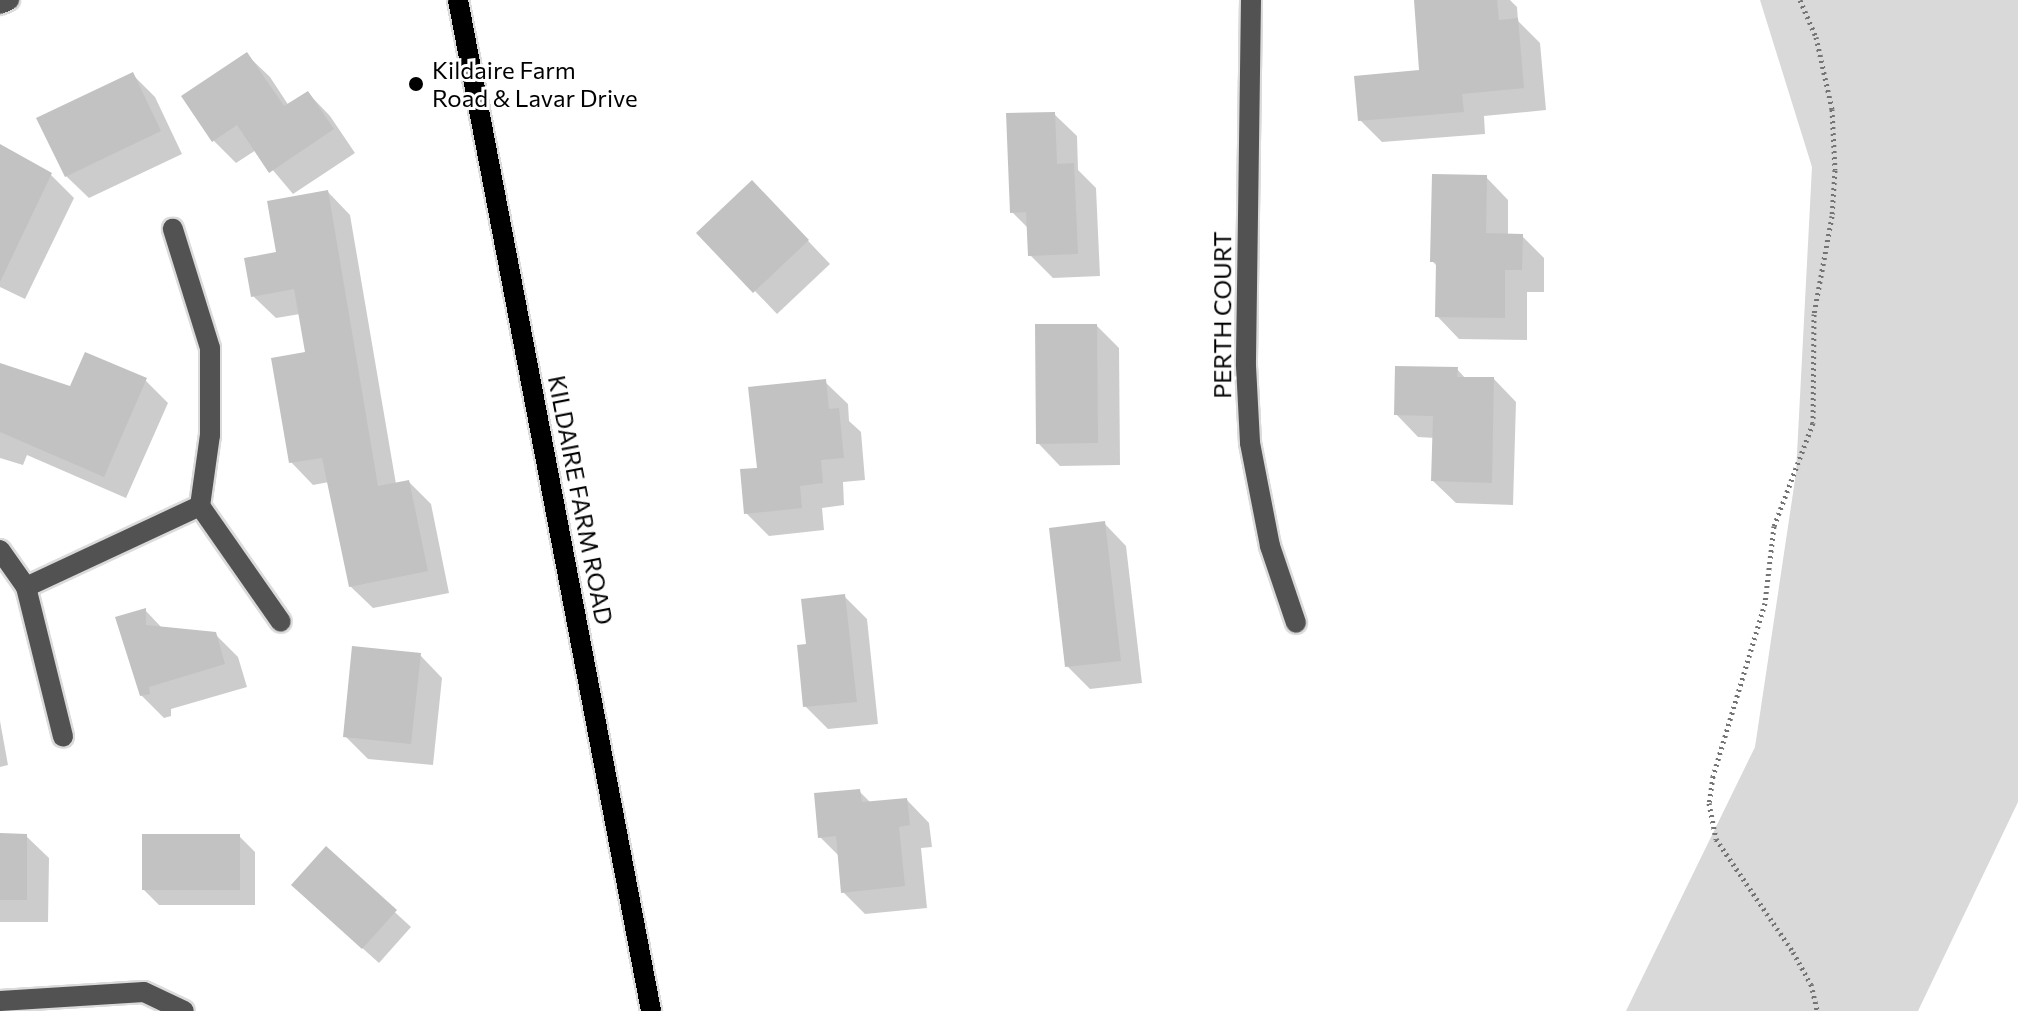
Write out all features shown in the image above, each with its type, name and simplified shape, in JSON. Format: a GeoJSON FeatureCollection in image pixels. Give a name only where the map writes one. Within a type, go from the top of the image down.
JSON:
{"type":"FeatureCollection","features":[{"type":"Feature","properties":{"kind":"main road","name":"KILDAIRE FARM ROAD"},"geometry":{"type":"LineString","coordinates":[[458,0],[651,1011]]}},
{"type":"Feature","properties":{"kind":"street"},"geometry":{"type":"LineString","coordinates":[[0,4],[9,0]]}},
{"type":"Feature","properties":{"kind":"street","name":"PERTH COURT"},"geometry":{"type":"LineString","coordinates":[[1251,0],[1246,351],[1250,443],[1270,546],[1296,623]]}},
{"type":"Feature","properties":{"kind":"street"},"geometry":{"type":"LineString","coordinates":[[173,229],[210,348],[210,435],[200,506],[281,622]]}},
{"type":"Feature","properties":{"kind":"street"},"geometry":{"type":"LineString","coordinates":[[26,587],[200,506]]}},
{"type":"Feature","properties":{"kind":"street"},"geometry":{"type":"LineString","coordinates":[[0,550],[26,587],[63,737]]}},
{"type":"Feature","properties":{"kind":"street"},"geometry":{"type":"LineString","coordinates":[[0,1001],[144,992],[184,1011]]}},
{"type":"Feature","properties":{"kind":"path"},"geometry":{"type":"LineString","coordinates":[[1800,0],[1816,37],[1832,109],[1835,170],[1832,216],[1814,314],[1813,423],[1774,526],[1765,603],[1713,776],[1709,803],[1716,839],[1793,952],[1811,984],[1817,1011]]}},
{"type":"Feature","properties":{"kind":"shaded area"},"geometry":{"type":"Polygon","coordinates":[[[1760,0],[2018,0],[2018,802],[1918,1011],[1626,1011],[1755,747],[1796,473],[1812,167],[1760,0]]]}},
{"type":"Feature","properties":{"kind":"building"},"geometry":{"type":"Polygon","coordinates":[[[1414,0],[1497,0],[1499,20],[1518,18],[1524,88],[1462,94],[1464,112],[1358,121],[1354,76],[1419,70],[1414,0]]]}},
{"type":"Feature","properties":{"kind":"building"},"geometry":{"type":"Polygon","coordinates":[[[247,52],[284,106],[308,91],[334,129],[269,173],[237,125],[212,142],[181,96],[247,52]]]}},
{"type":"Feature","properties":{"kind":"building"},"geometry":{"type":"Polygon","coordinates":[[[133,72],[161,131],[65,177],[36,118],[133,72]]]}},
{"type":"Feature","properties":{"kind":"building"},"geometry":{"type":"Polygon","coordinates":[[[1055,112],[1057,164],[1074,163],[1078,254],[1028,256],[1026,212],[1010,213],[1006,113],[1055,112]]]}},
{"type":"Feature","properties":{"kind":"building"},"geometry":{"type":"Polygon","coordinates":[[[0,144],[52,173],[0,282],[0,144]]]}},
{"type":"Feature","properties":{"kind":"building"},"geometry":{"type":"Polygon","coordinates":[[[1432,174],[1487,175],[1486,233],[1523,234],[1522,270],[1505,270],[1505,318],[1435,317],[1436,262],[1430,262],[1432,174]]]}},
{"type":"Feature","properties":{"kind":"building"},"geometry":{"type":"Polygon","coordinates":[[[752,180],[809,240],[753,293],[696,233],[752,180]]]}},
{"type":"Feature","properties":{"kind":"building"},"geometry":{"type":"Polygon","coordinates":[[[328,190],[378,486],[409,480],[428,571],[349,587],[322,458],[289,463],[271,358],[305,352],[294,289],[251,297],[244,258],[276,252],[267,201],[328,190]]]}},
{"type":"Feature","properties":{"kind":"building"},"geometry":{"type":"Polygon","coordinates":[[[1035,324],[1097,324],[1098,443],[1036,444],[1035,324]]]}},
{"type":"Feature","properties":{"kind":"building"},"geometry":{"type":"Polygon","coordinates":[[[85,352],[147,378],[104,477],[0,432],[0,363],[70,386],[85,352]]]}},
{"type":"Feature","properties":{"kind":"building"},"geometry":{"type":"Polygon","coordinates":[[[1395,366],[1458,367],[1457,377],[1494,377],[1492,483],[1431,481],[1433,416],[1394,415],[1395,366]]]}},
{"type":"Feature","properties":{"kind":"building"},"geometry":{"type":"Polygon","coordinates":[[[826,379],[829,409],[839,408],[844,458],[821,460],[823,483],[800,486],[802,508],[744,514],[740,469],[757,468],[748,387],[826,379]]]}},
{"type":"Feature","properties":{"kind":"building"},"geometry":{"type":"Polygon","coordinates":[[[1105,521],[1121,661],[1065,667],[1049,528],[1105,521]]]}},
{"type":"Feature","properties":{"kind":"building"},"geometry":{"type":"Polygon","coordinates":[[[845,594],[857,702],[803,707],[797,645],[806,644],[801,599],[845,594]]]}},
{"type":"Feature","properties":{"kind":"building"},"geometry":{"type":"Polygon","coordinates":[[[146,608],[146,625],[216,632],[225,664],[149,687],[150,694],[140,696],[115,617],[146,608]]]}},
{"type":"Feature","properties":{"kind":"building"},"geometry":{"type":"Polygon","coordinates":[[[352,646],[421,653],[411,744],[343,737],[352,646]]]}},
{"type":"Feature","properties":{"kind":"building"},"geometry":{"type":"Polygon","coordinates":[[[860,789],[862,802],[907,798],[910,825],[899,827],[905,886],[841,893],[836,836],[818,838],[814,793],[860,789]]]}},
{"type":"Feature","properties":{"kind":"building"},"geometry":{"type":"Polygon","coordinates":[[[0,833],[27,834],[27,900],[0,900],[0,833]]]}},
{"type":"Feature","properties":{"kind":"building"},"geometry":{"type":"Polygon","coordinates":[[[142,834],[240,834],[240,890],[142,890],[142,834]]]}},
{"type":"Feature","properties":{"kind":"building"},"geometry":{"type":"Polygon","coordinates":[[[326,846],[397,910],[362,949],[291,885],[326,846]]]}},
{"type":"Feature","properties":{"kind":"place","name":"Kildaire Farm Road & Lavar Drive"},"geometry":{"type":"Point","coordinates":[416,84]}}]}
